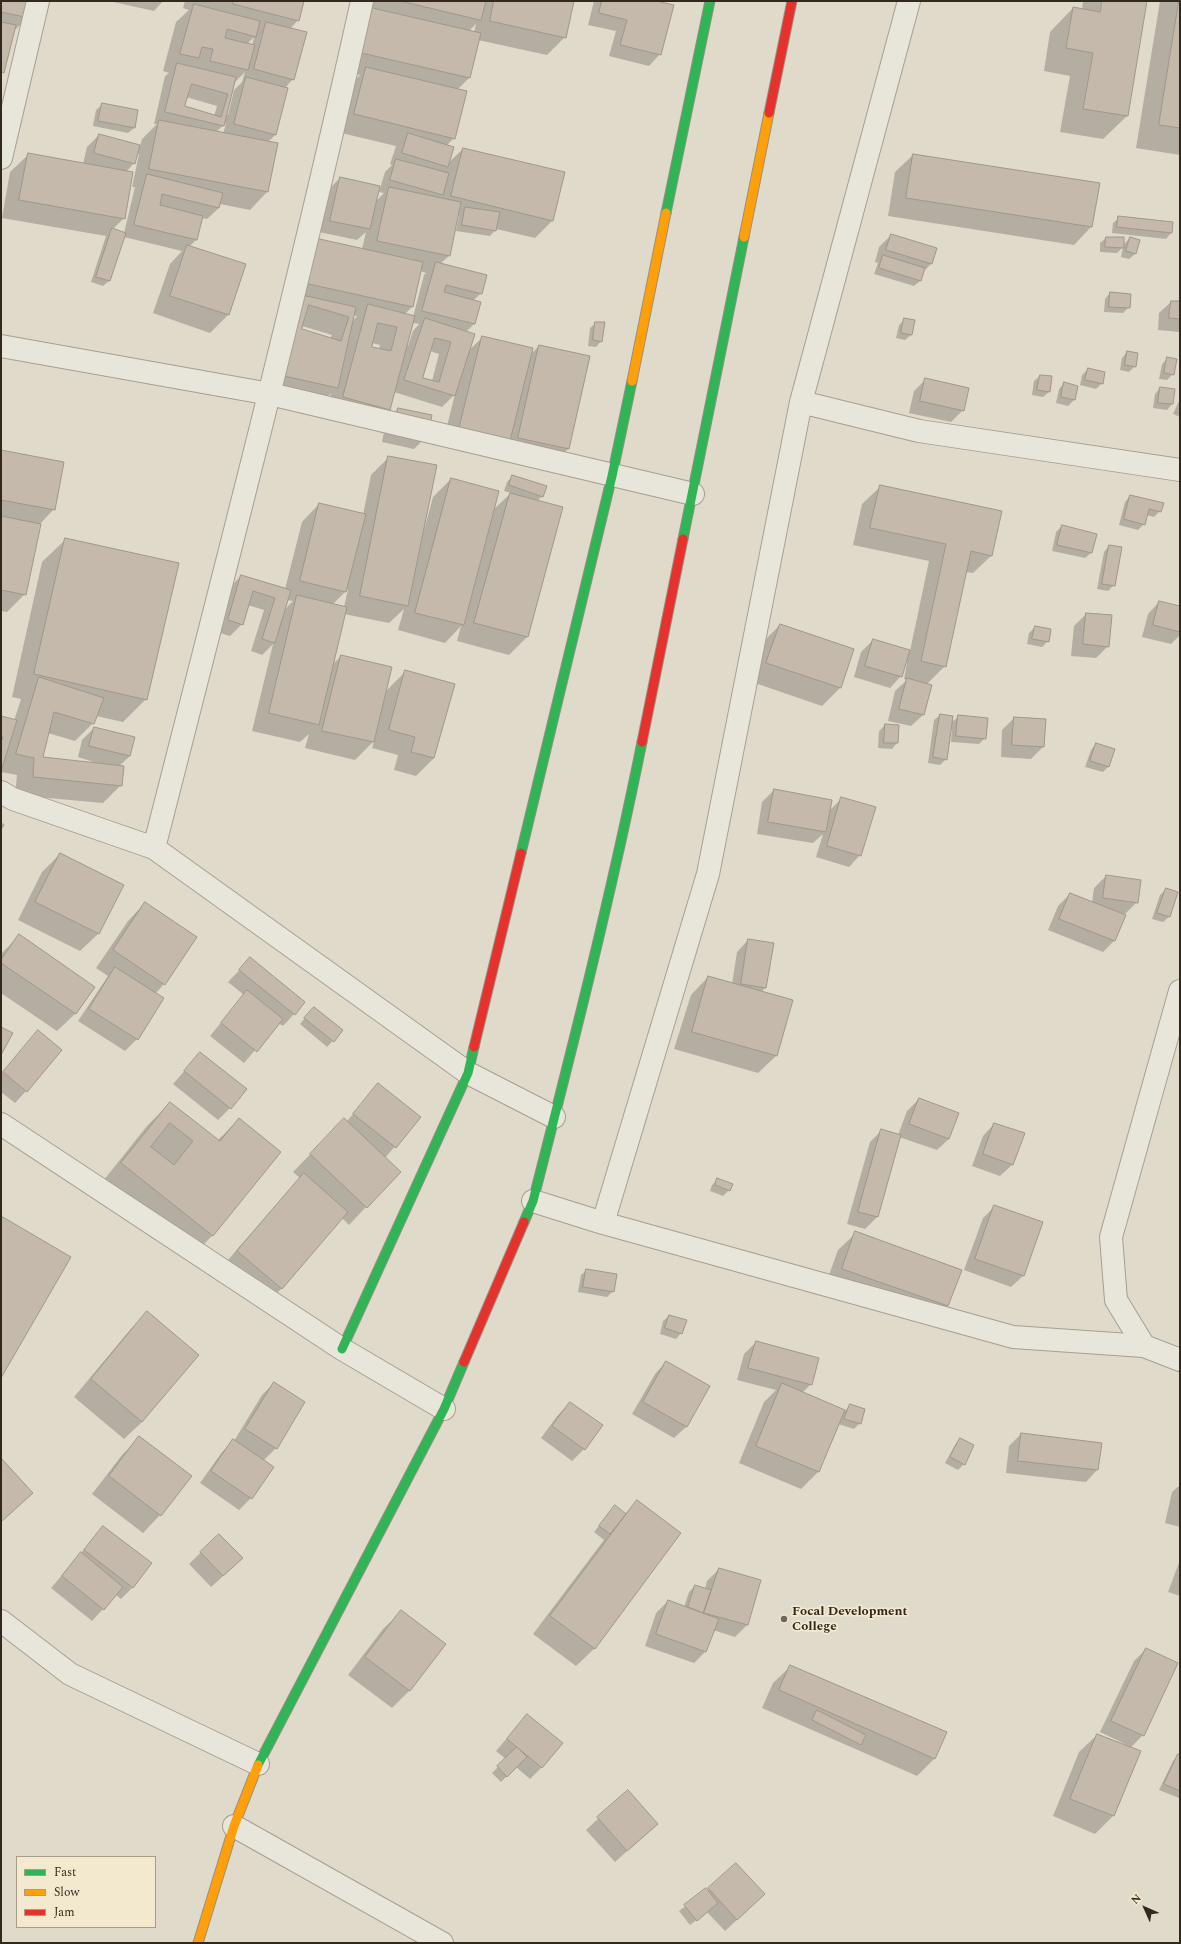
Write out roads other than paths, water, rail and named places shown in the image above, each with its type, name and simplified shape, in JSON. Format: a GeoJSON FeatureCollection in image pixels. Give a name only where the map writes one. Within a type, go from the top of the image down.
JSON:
{"type":"FeatureCollection","features":[{"type":"Feature","properties":{"kind":"main road"},"geometry":{"type":"LineString","coordinates":[[342,1349],[468,1073],[612,476],[710,1]]}},
{"type":"Feature","properties":{"kind":"main road"},"geometry":{"type":"LineString","coordinates":[[198,1943],[234,1826],[258,1764],[444,1409],[533,1201],[577,1030],[626,820],[792,1]]}},
{"type":"Feature","properties":{"kind":"street"},"geometry":{"type":"LineString","coordinates":[[1,158],[38,1]]}},
{"type":"Feature","properties":{"kind":"street"},"geometry":{"type":"LineString","coordinates":[[154,848],[270,394],[326,164],[362,1]]}},
{"type":"Feature","properties":{"kind":"street"},"geometry":{"type":"LineString","coordinates":[[602,1223],[708,874],[801,402],[909,1]]}},
{"type":"Feature","properties":{"kind":"street"},"geometry":{"type":"LineString","coordinates":[[1,346],[270,394],[693,494]]}},
{"type":"Feature","properties":{"kind":"street"},"geometry":{"type":"LineString","coordinates":[[801,402],[919,431],[1180,470]]}},
{"type":"Feature","properties":{"kind":"street"},"geometry":{"type":"LineString","coordinates":[[1,792],[13,799],[154,848],[468,1073],[554,1118]]}},
{"type":"Feature","properties":{"kind":"street"},"geometry":{"type":"LineString","coordinates":[[1144,1346],[1116,1300],[1111,1237],[1180,991]]}},
{"type":"Feature","properties":{"kind":"street"},"geometry":{"type":"LineString","coordinates":[[1,1124],[342,1349],[444,1409]]}},
{"type":"Feature","properties":{"kind":"street"},"geometry":{"type":"LineString","coordinates":[[533,1201],[602,1223],[1013,1337],[1144,1346],[1180,1360]]}},
{"type":"Feature","properties":{"kind":"street"},"geometry":{"type":"LineString","coordinates":[[1,1621],[70,1674],[258,1764]]}},
{"type":"Feature","properties":{"kind":"street"},"geometry":{"type":"LineString","coordinates":[[234,1826],[442,1943]]}},
{"type":"Feature","properties":{"kind":"place","name":"Focal Development College"},"geometry":{"type":"Point","coordinates":[784,1619]}}]}
